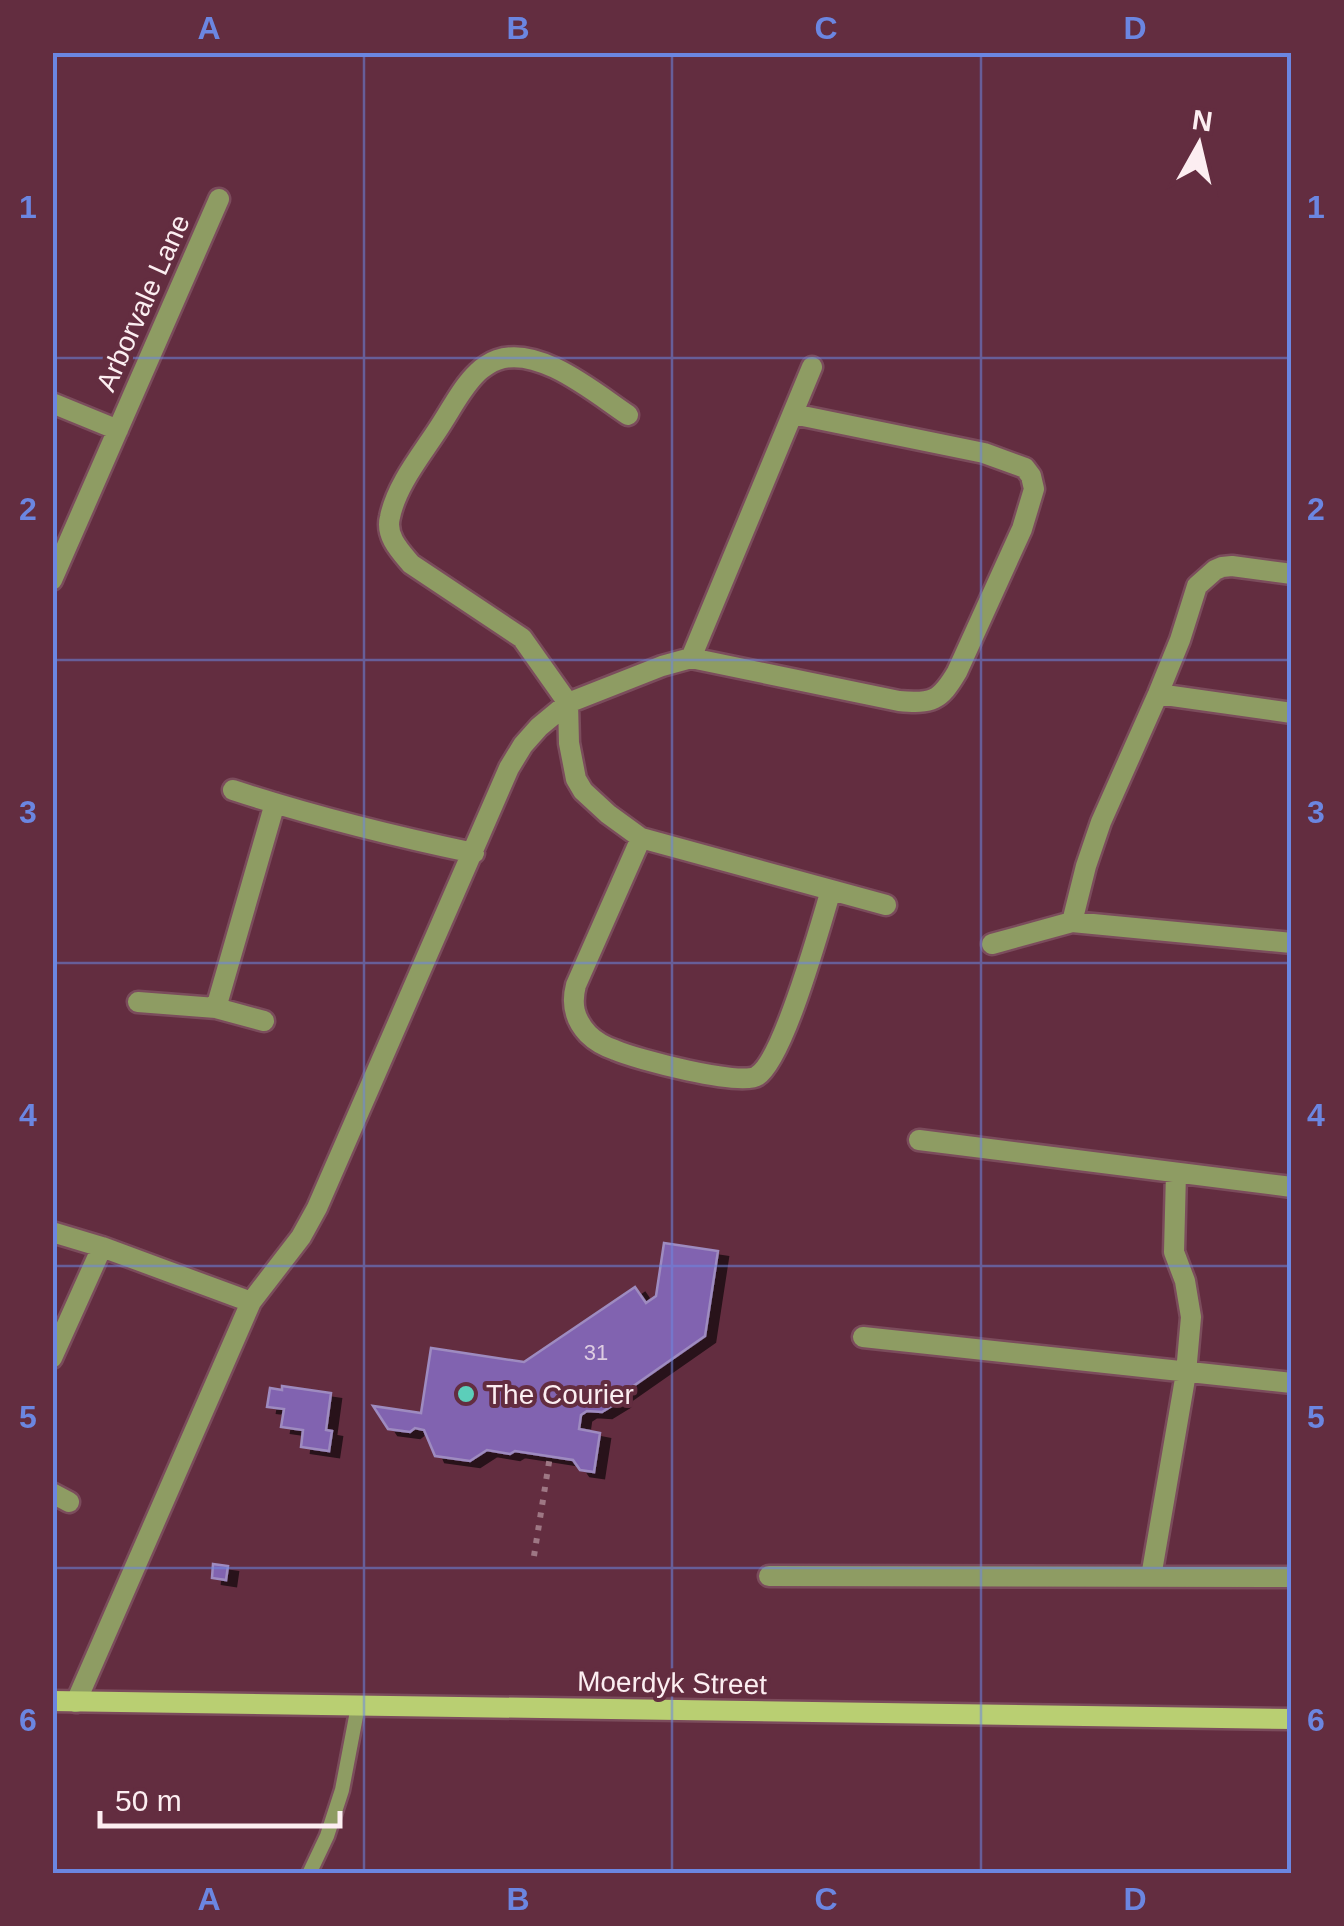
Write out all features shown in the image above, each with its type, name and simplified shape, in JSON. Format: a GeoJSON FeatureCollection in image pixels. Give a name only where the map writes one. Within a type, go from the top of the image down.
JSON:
{"type":"FeatureCollection","features":[{"type":"Feature","properties":{"kind":"street","name":"Arborvale Lane"},"geometry":{"type":"LineString","coordinates":[[52,580],[219,199]]}},
{"type":"Feature","properties":{"kind":"street"},"geometry":{"type":"LineString","coordinates":[[628,415],[543,362],[497,360],[480,370],[464,388],[402,486],[389,529],[397,549],[411,564],[522,638],[568,703],[568,743],[576,779],[583,792],[608,814],[642,838],[886,905]]}},
{"type":"Feature","properties":{"kind":"street"},"geometry":{"type":"LineString","coordinates":[[692,658],[812,367]]}},
{"type":"Feature","properties":{"kind":"street","name":"Arborvale Lane"},"geometry":{"type":"LineString","coordinates":[[52,403],[118,430]]}},
{"type":"Feature","properties":{"kind":"street"},"geometry":{"type":"LineString","coordinates":[[76,1702],[251,1302],[302,1236],[317,1208],[509,768],[523,745],[568,703],[692,658],[899,701],[930,702],[942,694],[956,672],[1022,529],[1034,488],[1031,476],[1025,468],[984,452],[792,414]]}},
{"type":"Feature","properties":{"kind":"street"},"geometry":{"type":"LineString","coordinates":[[1072,922],[1101,822],[1180,640],[1197,586],[1215,570],[1232,566],[1292,574]]}},
{"type":"Feature","properties":{"kind":"street"},"geometry":{"type":"LineString","coordinates":[[1158,694],[1292,713]]}},
{"type":"Feature","properties":{"kind":"street"},"geometry":{"type":"LineString","coordinates":[[234,790],[412,840],[474,853]]}},
{"type":"Feature","properties":{"kind":"street"},"geometry":{"type":"LineString","coordinates":[[216,1008],[275,803]]}},
{"type":"Feature","properties":{"kind":"street"},"geometry":{"type":"LineString","coordinates":[[642,838],[573,996],[576,1015],[586,1032],[617,1052],[724,1078],[754,1079],[768,1065],[785,1032],[832,890]]}},
{"type":"Feature","properties":{"kind":"street"},"geometry":{"type":"LineString","coordinates":[[992,944],[1072,922],[1292,943]]}},
{"type":"Feature","properties":{"kind":"street"},"geometry":{"type":"LineString","coordinates":[[138,1002],[216,1008],[264,1020]]}},
{"type":"Feature","properties":{"kind":"street"},"geometry":{"type":"LineString","coordinates":[[919,1140],[1292,1188]]}},
{"type":"Feature","properties":{"kind":"street"},"geometry":{"type":"LineString","coordinates":[[1150,1578],[1186,1373],[1191,1316],[1186,1282],[1174,1252],[1176,1173]]}},
{"type":"Feature","properties":{"kind":"street"},"geometry":{"type":"LineString","coordinates":[[52,1232],[251,1302]]}},
{"type":"Feature","properties":{"kind":"street"},"geometry":{"type":"LineString","coordinates":[[52,1358],[102,1247]]}},
{"type":"Feature","properties":{"kind":"street"},"geometry":{"type":"LineString","coordinates":[[862,1337],[1292,1384]]}},
{"type":"Feature","properties":{"kind":"street"},"geometry":{"type":"LineString","coordinates":[[769,1576],[1292,1577]]}},
{"type":"Feature","properties":{"kind":"street","name":"Moerdyk Street"},"geometry":{"type":"LineString","coordinates":[[52,1702],[1292,1720]]}},
{"type":"Feature","properties":{"kind":"lane"},"geometry":{"type":"LineString","coordinates":[[309,1874],[342,1790],[358,1706]]}},
{"type":"Feature","properties":{"kind":"path"},"geometry":{"type":"LineString","coordinates":[[534,1556],[550,1456]]}},
{"type":"Feature","properties":{"kind":"building"},"geometry":{"type":"Polygon","coordinates":[[[664,1243],[718,1251],[705,1336],[622,1394],[620,1401],[602,1412],[587,1411],[581,1415],[579,1429],[600,1433],[594,1472],[580,1470],[573,1460],[515,1451],[510,1454],[487,1450],[470,1461],[435,1456],[424,1430],[388,1429],[373,1406],[421,1413],[431,1348],[524,1362],[635,1287],[646,1303],[656,1296],[664,1243]]]}},
{"type":"Feature","properties":{"kind":"building"},"geometry":{"type":"Polygon","coordinates":[[[282,1386],[331,1393],[326,1430],[332,1431],[329,1451],[301,1447],[303,1430],[281,1427],[284,1409],[267,1407],[270,1388],[282,1390],[282,1386]]]}},
{"type":"Feature","properties":{"kind":"building"},"geometry":{"type":"Polygon","coordinates":[[[213,1564],[228,1566],[226,1580],[212,1578],[213,1564]]]}},
{"type":"Feature","properties":{"kind":"place","name":"The Courier"},"geometry":{"type":"Point","coordinates":[466,1394]}}]}
